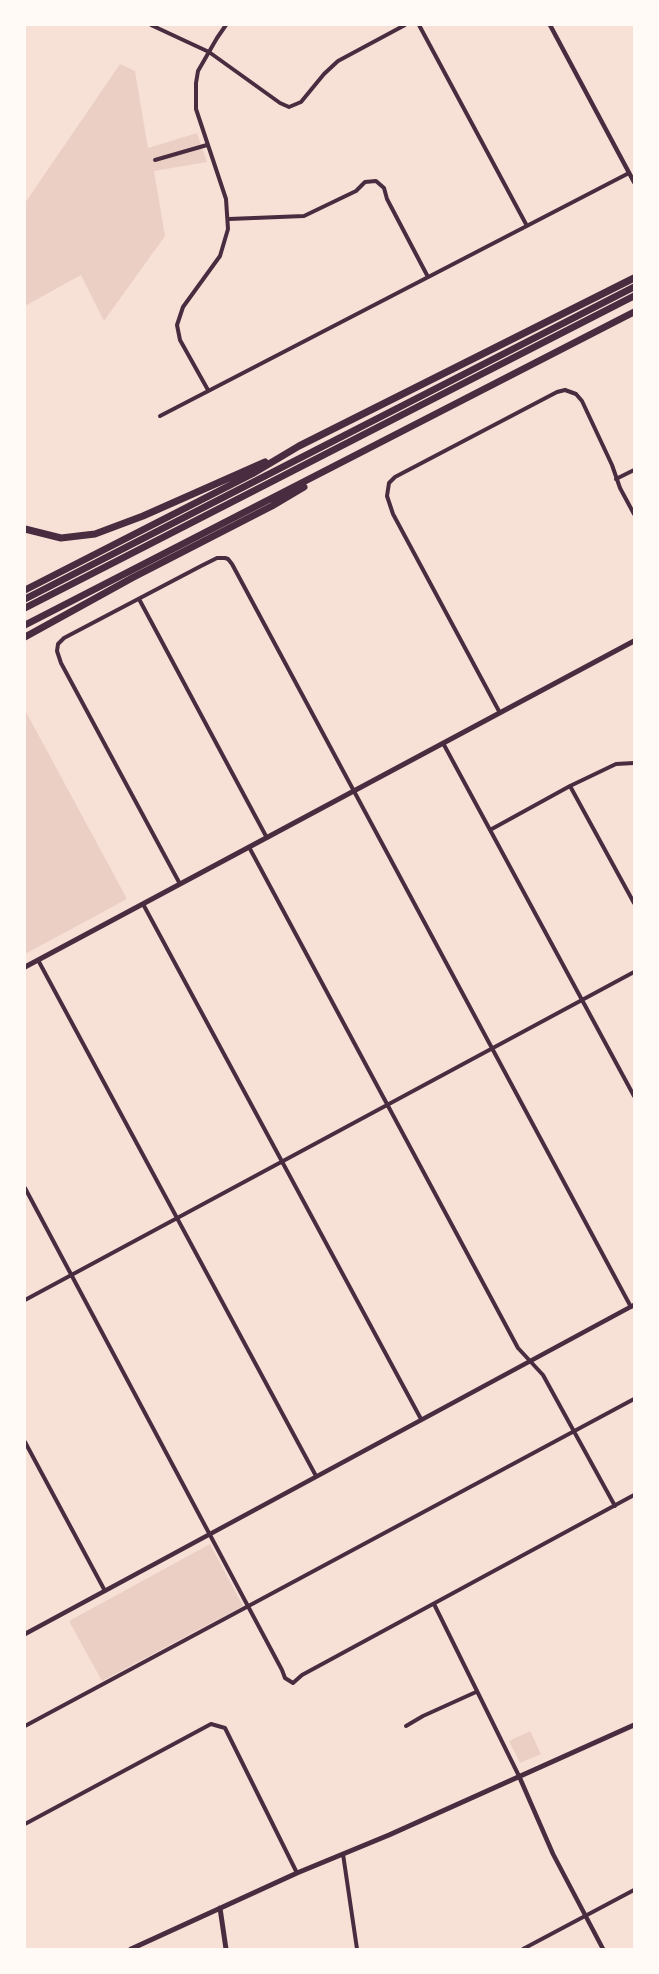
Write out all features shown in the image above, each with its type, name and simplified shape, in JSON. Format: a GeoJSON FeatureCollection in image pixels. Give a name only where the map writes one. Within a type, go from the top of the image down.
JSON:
{"type":"FeatureCollection","features":[{"type":"Feature","properties":{"kind":"highway"},"geometry":{"type":"LineString","coordinates":[[25,529],[61,538],[87,535],[114,528],[299,446],[634,278]]}},
{"type":"Feature","properties":{"kind":"highway"},"geometry":{"type":"LineString","coordinates":[[25,599],[634,287]]}},
{"type":"Feature","properties":{"kind":"highway"},"geometry":{"type":"LineString","coordinates":[[25,608],[634,296]]}},
{"type":"Feature","properties":{"kind":"highway"},"geometry":{"type":"LineString","coordinates":[[25,625],[634,312]]}},
{"type":"Feature","properties":{"kind":"highway"},"geometry":{"type":"LineString","coordinates":[[25,590],[252,474],[299,446]]}},
{"type":"Feature","properties":{"kind":"highway"},"geometry":{"type":"LineString","coordinates":[[25,637],[132,578],[272,506],[357,455]]}},
{"type":"Feature","properties":{"kind":"main road"},"geometry":{"type":"LineString","coordinates":[[25,967],[634,641]]}},
{"type":"Feature","properties":{"kind":"main road"},"geometry":{"type":"LineString","coordinates":[[131,1949],[297,1873],[634,1725]]}},
{"type":"Feature","properties":{"kind":"main road"},"geometry":{"type":"LineString","coordinates":[[220,1908],[226,1949]]}},
{"type":"Feature","properties":{"kind":"street"},"geometry":{"type":"LineString","coordinates":[[151,25],[209,52],[280,103],[289,107],[293,107],[301,102],[324,74],[338,61],[405,25]]}},
{"type":"Feature","properties":{"kind":"street"},"geometry":{"type":"LineString","coordinates":[[208,390],[180,340],[177,320],[183,307],[220,256],[226,240],[229,219],[226,199],[196,109],[196,83],[198,71],[226,25]]}},
{"type":"Feature","properties":{"kind":"street"},"geometry":{"type":"LineString","coordinates":[[419,25],[527,226]]}},
{"type":"Feature","properties":{"kind":"street"},"geometry":{"type":"LineString","coordinates":[[550,25],[634,182]]}},
{"type":"Feature","properties":{"kind":"street"},"geometry":{"type":"LineString","coordinates":[[155,160],[207,145]]}},
{"type":"Feature","properties":{"kind":"street"},"geometry":{"type":"LineString","coordinates":[[160,416],[629,173]]}},
{"type":"Feature","properties":{"kind":"street"},"geometry":{"type":"LineString","coordinates":[[229,219],[304,216],[356,191],[364,182],[376,181],[384,188],[387,199],[428,277]]}},
{"type":"Feature","properties":{"kind":"street"},"geometry":{"type":"LineString","coordinates":[[500,713],[393,514],[387,496],[390,483],[395,477],[564,390],[576,394],[582,401],[612,465],[616,479],[634,514]]}},
{"type":"Feature","properties":{"kind":"street"},"geometry":{"type":"LineString","coordinates":[[616,479],[634,470]]}},
{"type":"Feature","properties":{"kind":"street"},"geometry":{"type":"LineString","coordinates":[[25,1634],[633,1306],[232,564],[225,558],[217,558],[64,638],[58,644],[57,651],[61,663],[180,884]]}},
{"type":"Feature","properties":{"kind":"street"},"geometry":{"type":"LineString","coordinates":[[139,599],[267,838]]}},
{"type":"Feature","properties":{"kind":"street"},"geometry":{"type":"LineString","coordinates":[[443,743],[634,1096]]}},
{"type":"Feature","properties":{"kind":"street"},"geometry":{"type":"LineString","coordinates":[[490,830],[570,786],[616,764],[634,763]]}},
{"type":"Feature","properties":{"kind":"street"},"geometry":{"type":"LineString","coordinates":[[570,786],[634,903]]}},
{"type":"Feature","properties":{"kind":"street"},"geometry":{"type":"LineString","coordinates":[[249,847],[518,1348],[543,1375],[615,1506]]}},
{"type":"Feature","properties":{"kind":"street"},"geometry":{"type":"LineString","coordinates":[[143,904],[421,1419]]}},
{"type":"Feature","properties":{"kind":"street"},"geometry":{"type":"LineString","coordinates":[[38,960],[316,1476]]}},
{"type":"Feature","properties":{"kind":"street"},"geometry":{"type":"LineString","coordinates":[[25,1300],[634,972]]}},
{"type":"Feature","properties":{"kind":"street"},"geometry":{"type":"LineString","coordinates":[[25,1188],[285,1678],[293,1683],[302,1675],[634,1495]]}},
{"type":"Feature","properties":{"kind":"street"},"geometry":{"type":"LineString","coordinates":[[25,1726],[634,1399]]}},
{"type":"Feature","properties":{"kind":"street"},"geometry":{"type":"LineString","coordinates":[[25,1442],[105,1591]]}},
{"type":"Feature","properties":{"kind":"street"},"geometry":{"type":"LineString","coordinates":[[434,1604],[519,1776],[553,1854],[603,1949]]}},
{"type":"Feature","properties":{"kind":"street"},"geometry":{"type":"LineString","coordinates":[[406,1726],[476,1692]]}},
{"type":"Feature","properties":{"kind":"street"},"geometry":{"type":"LineString","coordinates":[[25,1824],[211,1724],[225,1728],[297,1873]]}},
{"type":"Feature","properties":{"kind":"street"},"geometry":{"type":"LineString","coordinates":[[343,1854],[358,1949]]}},
{"type":"Feature","properties":{"kind":"street"},"geometry":{"type":"LineString","coordinates":[[523,1949],[634,1890]]}},
{"type":"Feature","properties":{"kind":"shaded area"},"geometry":{"type":"Polygon","coordinates":[[[120,64],[135,71],[148,148],[197,133],[207,162],[154,171],[165,236],[104,321],[81,275],[25,306],[25,203],[120,64]]]}},
{"type":"Feature","properties":{"kind":"shaded area"},"geometry":{"type":"Polygon","coordinates":[[[25,710],[127,899],[25,954],[25,710]]]}},
{"type":"Feature","properties":{"kind":"shaded area"},"geometry":{"type":"Polygon","coordinates":[[[210,1544],[243,1606],[102,1681],[69,1621],[210,1544]]]}},
{"type":"Feature","properties":{"kind":"shaded area"},"geometry":{"type":"Polygon","coordinates":[[[530,1731],[541,1754],[520,1763],[509,1741],[530,1731]]]}}]}
